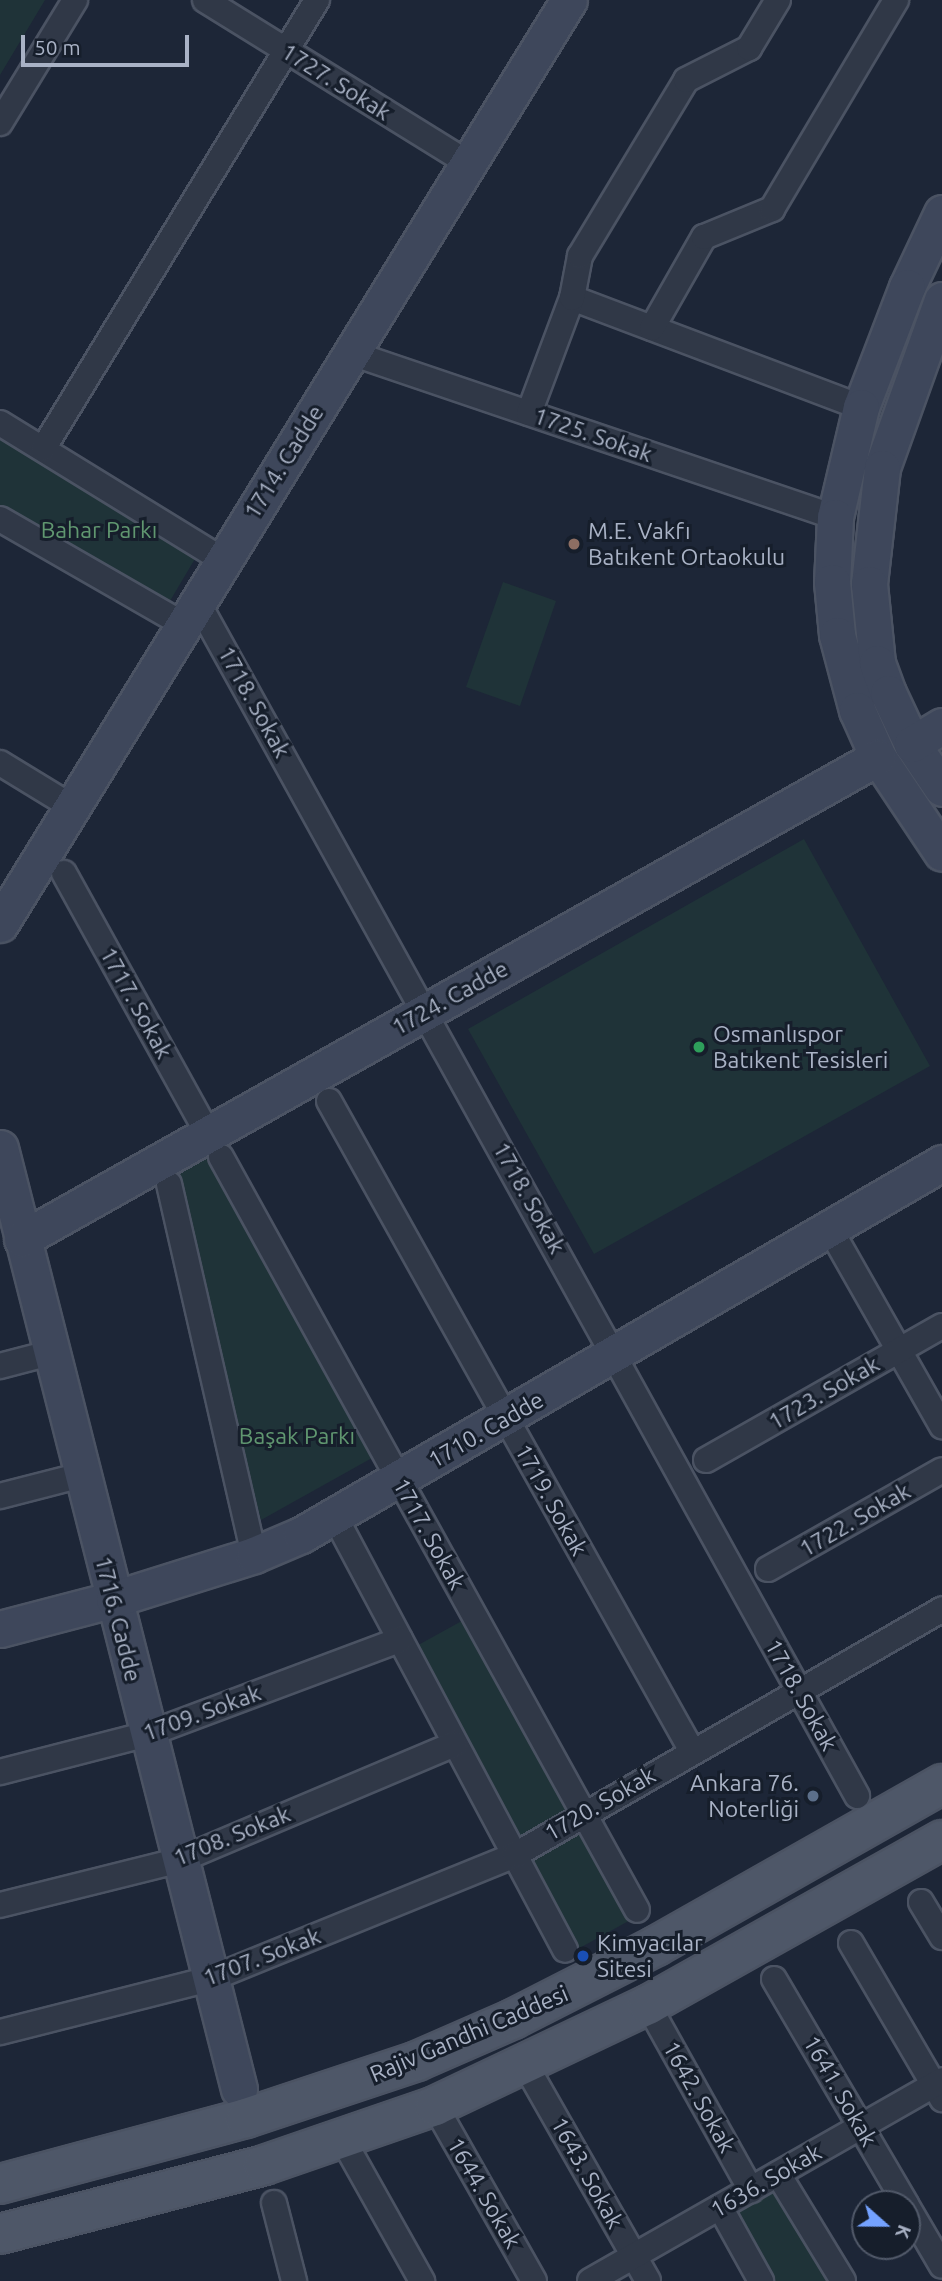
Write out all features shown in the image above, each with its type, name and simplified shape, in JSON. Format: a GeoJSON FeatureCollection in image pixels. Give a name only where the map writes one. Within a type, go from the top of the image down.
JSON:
{"type":"FeatureCollection","features":[{"type":"Feature","properties":{"kind":"main road","name":"Rajiv Gandhi Caddesi"},"geometry":{"type":"LineString","coordinates":[[0,2184],[246,2118],[429,2056],[513,2019],[656,1947],[942,1784]]}},
{"type":"Feature","properties":{"kind":"main road","name":"Rajiv Gandhi Caddesi"},"geometry":{"type":"LineString","coordinates":[[0,2234],[264,2165],[343,2140],[435,2106],[526,2066],[648,2005],[942,1840]]}},
{"type":"Feature","properties":{"kind":"street"},"geometry":{"type":"LineString","coordinates":[[0,123],[75,0]]}},
{"type":"Feature","properties":{"kind":"street","name":"1727. Sokak"},"geometry":{"type":"LineString","coordinates":[[205,0],[468,163]]}},
{"type":"Feature","properties":{"kind":"street"},"geometry":{"type":"LineString","coordinates":[[43,449],[317,0]]}},
{"type":"Feature","properties":{"kind":"street","name":"1714. Cadde"},"geometry":{"type":"LineString","coordinates":[[0,924],[569,0]]}},
{"type":"Feature","properties":{"kind":"street"},"geometry":{"type":"LineString","coordinates":[[528,413],[572,298],[580,256],[686,80],[698,70],[749,48],[778,0]]}},
{"type":"Feature","properties":{"kind":"street"},"geometry":{"type":"LineString","coordinates":[[652,328],[704,237],[772,209],[896,0]]}},
{"type":"Feature","properties":{"kind":"street"},"geometry":{"type":"LineString","coordinates":[[942,213],[907,287],[861,407],[835,517],[832,582],[837,635],[851,694],[877,757],[942,853]]}},
{"type":"Feature","properties":{"kind":"street"},"geometry":{"type":"LineString","coordinates":[[572,298],[861,407]]}},
{"type":"Feature","properties":{"kind":"street"},"geometry":{"type":"LineString","coordinates":[[942,300],[892,432],[870,544],[869,584],[877,663],[912,744],[942,788]]}},
{"type":"Feature","properties":{"kind":"street","name":"1725. Sokak"},"geometry":{"type":"LineString","coordinates":[[351,353],[835,517]]}},
{"type":"Feature","properties":{"kind":"street"},"geometry":{"type":"LineString","coordinates":[[0,423],[224,561]]}},
{"type":"Feature","properties":{"kind":"street"},"geometry":{"type":"LineString","coordinates":[[0,519],[191,614]]}},
{"type":"Feature","properties":{"kind":"street","name":"1718. Sokak"},"geometry":{"type":"LineString","coordinates":[[191,614],[426,1012],[857,1796]]}},
{"type":"Feature","properties":{"kind":"street"},"geometry":{"type":"LineString","coordinates":[[912,744],[942,726]]}},
{"type":"Feature","properties":{"kind":"street","name":"1724. Cadde"},"geometry":{"type":"LineString","coordinates":[[22,1240],[215,1146],[426,1012],[877,757]]}},
{"type":"Feature","properties":{"kind":"street"},"geometry":{"type":"LineString","coordinates":[[0,763],[72,807]]}},
{"type":"Feature","properties":{"kind":"street","name":"1717. Sokak"},"geometry":{"type":"LineString","coordinates":[[64,873],[636,1910]]}},
{"type":"Feature","properties":{"kind":"street","name":"1719. Sokak"},"geometry":{"type":"LineString","coordinates":[[329,1101],[692,1751]]}},
{"type":"Feature","properties":{"kind":"street","name":"1716. Cadde"},"geometry":{"type":"LineString","coordinates":[[0,1148],[239,2089]]}},
{"type":"Feature","properties":{"kind":"street","name":"1710. Cadde"},"geometry":{"type":"LineString","coordinates":[[0,1629],[114,1600],[254,1555],[335,1517],[942,1163]]}},
{"type":"Feature","properties":{"kind":"street"},"geometry":{"type":"LineString","coordinates":[[169,1184],[254,1555]]}},
{"type":"Feature","properties":{"kind":"street"},"geometry":{"type":"LineString","coordinates":[[830,1228],[942,1426]]}},
{"type":"Feature","properties":{"kind":"street","name":"1723. Sokak"},"geometry":{"type":"LineString","coordinates":[[706,1460],[942,1326]]}},
{"type":"Feature","properties":{"kind":"street"},"geometry":{"type":"LineString","coordinates":[[0,1366],[50,1353]]}},
{"type":"Feature","properties":{"kind":"street","name":"1722. Sokak"},"geometry":{"type":"LineString","coordinates":[[768,1569],[942,1470]]}},
{"type":"Feature","properties":{"kind":"street"},"geometry":{"type":"LineString","coordinates":[[0,1496],[82,1475]]}},
{"type":"Feature","properties":{"kind":"street"},"geometry":{"type":"LineString","coordinates":[[335,1517],[565,1950]]}},
{"type":"Feature","properties":{"kind":"street","name":"1720. Sokak"},"geometry":{"type":"LineString","coordinates":[[515,1855],[583,1813],[942,1609]]}},
{"type":"Feature","properties":{"kind":"street","name":"1709. Sokak"},"geometry":{"type":"LineString","coordinates":[[0,1772],[148,1734],[400,1640]]}},
{"type":"Feature","properties":{"kind":"street","name":"1708. Sokak"},"geometry":{"type":"LineString","coordinates":[[0,1905],[180,1860],[456,1744]]}},
{"type":"Feature","properties":{"kind":"street","name":"1707. Sokak"},"geometry":{"type":"LineString","coordinates":[[0,2032],[210,1979],[515,1855]]}},
{"type":"Feature","properties":{"kind":"street"},"geometry":{"type":"LineString","coordinates":[[921,1902],[942,1937]]}},
{"type":"Feature","properties":{"kind":"street"},"geometry":{"type":"LineString","coordinates":[[851,1943],[939,2088]]}},
{"type":"Feature","properties":{"kind":"street","name":"1641. Sokak"},"geometry":{"type":"LineString","coordinates":[[774,1979],[897,2190]]}},
{"type":"Feature","properties":{"kind":"street","name":"1642. Sokak"},"geometry":{"type":"LineString","coordinates":[[648,2005],[751,2190]]}},
{"type":"Feature","properties":{"kind":"street","name":"1643. Sokak"},"geometry":{"type":"LineString","coordinates":[[526,2066],[648,2281]]}},
{"type":"Feature","properties":{"kind":"street","name":"1636. Sokak"},"geometry":{"type":"LineString","coordinates":[[590,2281],[861,2127],[939,2088]]}},
{"type":"Feature","properties":{"kind":"street","name":"1644. Sokak"},"geometry":{"type":"LineString","coordinates":[[435,2106],[534,2281]]}},
{"type":"Feature","properties":{"kind":"street"},"geometry":{"type":"LineString","coordinates":[[343,2140],[422,2281]]}},
{"type":"Feature","properties":{"kind":"street"},"geometry":{"type":"LineString","coordinates":[[778,2174],[843,2281]]}},
{"type":"Feature","properties":{"kind":"street"},"geometry":{"type":"LineString","coordinates":[[274,2203],[294,2281]]}},
{"type":"Feature","properties":{"kind":"street"},"geometry":{"type":"LineString","coordinates":[[720,2207],[761,2281]]}},
{"type":"Feature","properties":{"kind":"street","name":"1641. Sokak"},"geometry":{"type":"LineString","coordinates":[[921,2230],[942,2266]]}},
{"type":"Feature","properties":{"kind":"street"},"geometry":{"type":"LineString","coordinates":[[289,2256],[305,2281]]}},
{"type":"Feature","properties":{"kind":"green space"},"geometry":{"type":"Polygon","coordinates":[[[0,0],[45,0],[0,75],[0,0]]]}},
{"type":"Feature","properties":{"kind":"green space","name":"Bahar Parkı"},"geometry":{"type":"Polygon","coordinates":[[[0,435],[199,552],[167,606],[0,508],[0,435]]]}},
{"type":"Feature","properties":{"kind":"green space"},"geometry":{"type":"Polygon","coordinates":[[[503,582],[556,601],[520,706],[466,687],[503,582]]]}},
{"type":"Feature","properties":{"kind":"green space","name":"Osmanlıspor Batıkent Tesisleri"},"geometry":{"type":"Polygon","coordinates":[[[804,839],[930,1066],[594,1254],[468,1029],[804,839]]]}},
{"type":"Feature","properties":{"kind":"green space","name":"Başak Parkı"},"geometry":{"type":"Polygon","coordinates":[[[209,1155],[372,1458],[261,1520],[173,1175],[209,1155]]]}},
{"type":"Feature","properties":{"kind":"green space"},"geometry":{"type":"Polygon","coordinates":[[[469,1617],[634,1918],[576,1950],[411,1649],[469,1617]]]}},
{"type":"Feature","properties":{"kind":"green space"},"geometry":{"type":"Polygon","coordinates":[[[776,2184],[835,2281],[767,2281],[729,2212],[776,2184]]]}},
{"type":"Feature","properties":{"kind":"place","name":"M.E. Vakfı Batıkent Ortaokulu"},"geometry":{"type":"Point","coordinates":[574,544]}},
{"type":"Feature","properties":{"kind":"place","name":"Osmanlıspor Batıkent Tesisleri"},"geometry":{"type":"Point","coordinates":[699,1047]}},
{"type":"Feature","properties":{"kind":"place","name":"Ankara 76. Noterliği"},"geometry":{"type":"Point","coordinates":[813,1796]}},
{"type":"Feature","properties":{"kind":"place","name":"Kimyacılar Sitesi"},"geometry":{"type":"Point","coordinates":[583,1956]}}]}
